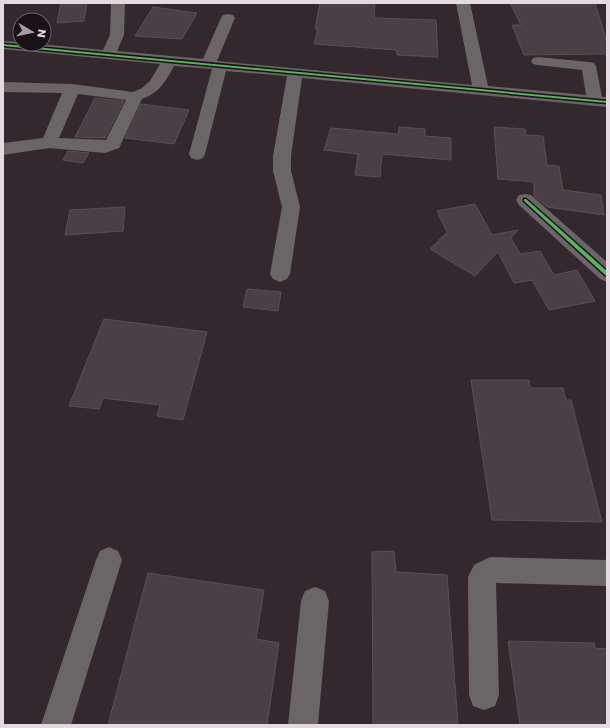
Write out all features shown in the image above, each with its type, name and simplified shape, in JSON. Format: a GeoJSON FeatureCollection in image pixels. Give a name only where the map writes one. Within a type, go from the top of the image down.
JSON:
{"type":"FeatureCollection","features":[{"type":"Feature","properties":{"kind":"street"},"geometry":{"type":"LineString","coordinates":[[108,56],[117,35],[118,3]]}},
{"type":"Feature","properties":{"kind":"street"},"geometry":{"type":"LineString","coordinates":[[464,3],[481,89]]}},
{"type":"Feature","properties":{"kind":"street"},"geometry":{"type":"LineString","coordinates":[[197,154],[214,65],[228,18]]}},
{"type":"Feature","properties":{"kind":"street"},"geometry":{"type":"LineString","coordinates":[[3,45],[601,101],[589,66],[538,62]]}},
{"type":"Feature","properties":{"kind":"street"},"geometry":{"type":"LineString","coordinates":[[3,87],[72,89],[127,95],[133,97],[147,92],[155,86],[169,61]]}},
{"type":"Feature","properties":{"kind":"street"},"geometry":{"type":"LineString","coordinates":[[280,274],[291,207],[290,195],[283,178],[282,156],[295,72]]}},
{"type":"Feature","properties":{"kind":"street"},"geometry":{"type":"LineString","coordinates":[[49,143],[72,89]]}},
{"type":"Feature","properties":{"kind":"street"},"geometry":{"type":"LineString","coordinates":[[3,149],[49,143],[106,147],[113,144],[134,100],[133,97]]}},
{"type":"Feature","properties":{"kind":"street"},"geometry":{"type":"LineString","coordinates":[[525,200],[607,274]]}},
{"type":"Feature","properties":{"kind":"street"},"geometry":{"type":"LineString","coordinates":[[56,725],[108,560]]}},
{"type":"Feature","properties":{"kind":"street"},"geometry":{"type":"LineString","coordinates":[[484,695],[482,577],[485,573],[489,571],[502,570],[607,572]]}},
{"type":"Feature","properties":{"kind":"street"},"geometry":{"type":"LineString","coordinates":[[303,725],[315,601]]}},
{"type":"Feature","properties":{"kind":"building"},"geometry":{"type":"Polygon","coordinates":[[[61,3],[87,3],[84,21],[57,23],[61,3]]]}},
{"type":"Feature","properties":{"kind":"building"},"geometry":{"type":"Polygon","coordinates":[[[320,3],[375,3],[374,18],[436,20],[438,57],[397,55],[397,50],[314,44],[318,29],[315,29],[320,3]]]}},
{"type":"Feature","properties":{"kind":"building"},"geometry":{"type":"Polygon","coordinates":[[[510,3],[595,3],[607,42],[607,54],[524,55],[512,25],[521,25],[510,3]]]}},
{"type":"Feature","properties":{"kind":"building"},"geometry":{"type":"Polygon","coordinates":[[[153,7],[197,13],[182,39],[135,36],[153,7]]]}},
{"type":"Feature","properties":{"kind":"building"},"geometry":{"type":"Polygon","coordinates":[[[95,98],[124,101],[105,138],[75,137],[95,98]]]}},
{"type":"Feature","properties":{"kind":"building"},"geometry":{"type":"Polygon","coordinates":[[[141,104],[189,110],[174,144],[125,138],[141,104]]]}},
{"type":"Feature","properties":{"kind":"building"},"geometry":{"type":"Polygon","coordinates":[[[399,127],[425,129],[425,136],[451,138],[451,160],[382,154],[380,177],[355,175],[358,154],[324,150],[331,128],[398,134],[399,127]]]}},
{"type":"Feature","properties":{"kind":"building"},"geometry":{"type":"Polygon","coordinates":[[[494,127],[525,129],[526,135],[543,136],[547,165],[559,166],[563,190],[601,195],[604,215],[547,207],[534,196],[534,182],[498,179],[494,127]]]}},
{"type":"Feature","properties":{"kind":"building"},"geometry":{"type":"Polygon","coordinates":[[[68,151],[89,153],[83,163],[63,160],[68,151]]]}},
{"type":"Feature","properties":{"kind":"building"},"geometry":{"type":"Polygon","coordinates":[[[475,204],[492,235],[518,230],[511,238],[520,254],[540,251],[554,275],[577,270],[595,301],[549,310],[532,280],[514,283],[498,252],[475,276],[430,249],[447,232],[437,211],[475,204]]]}},
{"type":"Feature","properties":{"kind":"building"},"geometry":{"type":"Polygon","coordinates":[[[125,207],[123,231],[65,235],[70,210],[125,207]]]}},
{"type":"Feature","properties":{"kind":"building"},"geometry":{"type":"Polygon","coordinates":[[[247,289],[281,292],[278,311],[243,307],[247,289]]]}},
{"type":"Feature","properties":{"kind":"building"},"geometry":{"type":"Polygon","coordinates":[[[104,319],[207,332],[183,420],[157,416],[160,405],[103,398],[99,409],[69,406],[104,319]]]}},
{"type":"Feature","properties":{"kind":"building"},"geometry":{"type":"Polygon","coordinates":[[[471,380],[529,380],[530,388],[563,388],[566,400],[571,400],[602,522],[492,520],[471,380]]]}},
{"type":"Feature","properties":{"kind":"building"},"geometry":{"type":"Polygon","coordinates":[[[394,551],[396,572],[447,575],[458,725],[373,725],[372,552],[394,551]]]}},
{"type":"Feature","properties":{"kind":"building"},"geometry":{"type":"Polygon","coordinates":[[[148,573],[264,590],[256,639],[279,643],[267,725],[108,725],[148,573]]]}},
{"type":"Feature","properties":{"kind":"building"},"geometry":{"type":"Polygon","coordinates":[[[508,641],[594,643],[595,648],[607,649],[607,725],[520,725],[508,641]]]}},
{"type":"Feature","properties":{"kind":"cycle path"},"geometry":{"type":"LineString","coordinates":[[3,45],[607,102]]}},
{"type":"Feature","properties":{"kind":"cycle path"},"geometry":{"type":"LineString","coordinates":[[525,200],[607,274]]}}]}
